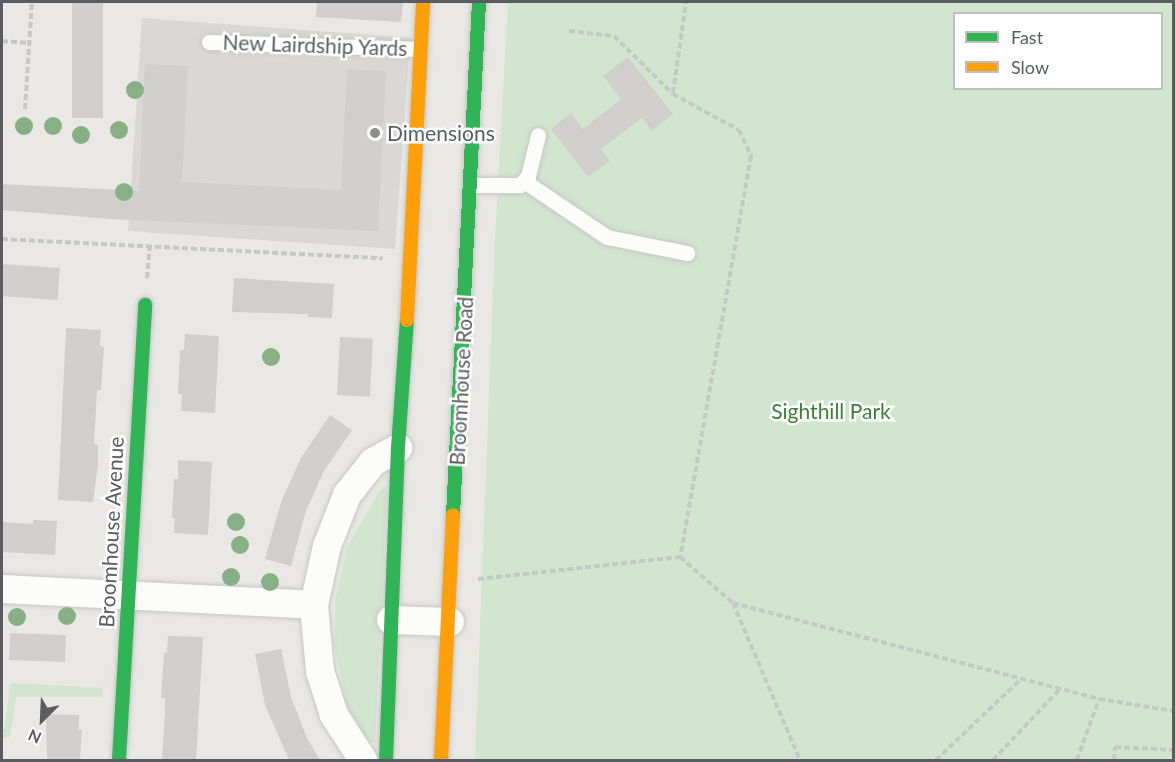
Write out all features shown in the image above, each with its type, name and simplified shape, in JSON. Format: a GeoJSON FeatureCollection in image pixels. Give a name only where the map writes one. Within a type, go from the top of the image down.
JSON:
{"type":"FeatureCollection","features":[{"type":"Feature","properties":{"kind":"street"},"geometry":{"type":"LineString","coordinates":[[386,760],[398,448],[411,260],[423,2]]}},
{"type":"Feature","properties":{"kind":"street","name":"Broomhouse Road"},"geometry":{"type":"LineString","coordinates":[[441,760],[450,622],[479,2]]}},
{"type":"Feature","properties":{"kind":"street","name":"Broomhouse Avenue"},"geometry":{"type":"LineString","coordinates":[[119,760],[145,305]]}},
{"type":"Feature","properties":{"kind":"street"},"geometry":{"type":"LineString","coordinates":[[363,760],[334,715],[320,671],[314,605],[327,546],[347,495],[373,462],[398,448]]}},
{"type":"Feature","properties":{"kind":"street"},"geometry":{"type":"LineString","coordinates":[[2,589],[314,605]]}},
{"type":"Feature","properties":{"kind":"street"},"geometry":{"type":"LineString","coordinates":[[392,620],[450,622]]}},
{"type":"Feature","properties":{"kind":"lane","name":"New Lairdship Yards"},"geometry":{"type":"LineString","coordinates":[[209,42],[420,49]]}},
{"type":"Feature","properties":{"kind":"lane"},"geometry":{"type":"LineString","coordinates":[[470,185],[520,185],[528,176],[538,135]]}},
{"type":"Feature","properties":{"kind":"lane"},"geometry":{"type":"LineString","coordinates":[[524,181],[597,233],[687,253]]}},
{"type":"Feature","properties":{"kind":"path"},"geometry":{"type":"LineString","coordinates":[[25,110],[32,2]]}},
{"type":"Feature","properties":{"kind":"path"},"geometry":{"type":"LineString","coordinates":[[673,94],[686,2]]}},
{"type":"Feature","properties":{"kind":"path"},"geometry":{"type":"LineString","coordinates":[[568,31],[614,36],[673,94],[739,130],[751,156],[680,557]]}},
{"type":"Feature","properties":{"kind":"path"},"geometry":{"type":"LineString","coordinates":[[2,41],[30,43]]}},
{"type":"Feature","properties":{"kind":"path"},"geometry":{"type":"LineString","coordinates":[[2,239],[411,260]]}},
{"type":"Feature","properties":{"kind":"path"},"geometry":{"type":"LineString","coordinates":[[452,582],[680,557],[733,603],[800,760]]}},
{"type":"Feature","properties":{"kind":"path"},"geometry":{"type":"LineString","coordinates":[[733,603],[1099,699],[1173,711]]}},
{"type":"Feature","properties":{"kind":"path"},"geometry":{"type":"LineString","coordinates":[[936,760],[1021,679]]}},
{"type":"Feature","properties":{"kind":"path"},"geometry":{"type":"LineString","coordinates":[[993,760],[1060,689]]}},
{"type":"Feature","properties":{"kind":"path"},"geometry":{"type":"LineString","coordinates":[[1077,760],[1099,699]]}},
{"type":"Feature","properties":{"kind":"path"},"geometry":{"type":"LineString","coordinates":[[1114,760],[1115,747],[1173,750]]}},
{"type":"Feature","properties":{"kind":"shaded area"},"geometry":{"type":"Polygon","coordinates":[[[142,18],[414,38],[409,58],[395,249],[128,231],[142,18]]]}},
{"type":"Feature","properties":{"kind":"green space","name":"Sighthill Park"},"geometry":{"type":"Polygon","coordinates":[[[508,2],[1173,2],[1173,760],[475,760],[495,239],[508,2]]]}},
{"type":"Feature","properties":{"kind":"green space"},"geometry":{"type":"Polygon","coordinates":[[[387,486],[375,743],[364,738],[346,701],[335,648],[335,601],[347,547],[380,490],[387,486]]]}},
{"type":"Feature","properties":{"kind":"green space"},"geometry":{"type":"Polygon","coordinates":[[[10,683],[103,688],[103,697],[16,697],[10,737],[2,738],[10,683]]]}},
{"type":"Feature","properties":{"kind":"building"},"geometry":{"type":"Polygon","coordinates":[[[72,2],[103,2],[103,118],[72,118],[72,2]]]}},
{"type":"Feature","properties":{"kind":"building"},"geometry":{"type":"Polygon","coordinates":[[[317,2],[403,2],[401,22],[316,17],[317,2]]]}},
{"type":"Feature","properties":{"kind":"building"},"geometry":{"type":"Polygon","coordinates":[[[628,57],[673,114],[652,131],[642,118],[601,149],[610,161],[588,177],[551,129],[571,113],[583,129],[621,99],[603,76],[628,57]]]}},
{"type":"Feature","properties":{"kind":"building"},"geometry":{"type":"Polygon","coordinates":[[[145,64],[188,66],[182,182],[341,190],[347,69],[386,71],[378,231],[111,219],[2,210],[2,184],[139,191],[145,64]]]}},
{"type":"Feature","properties":{"kind":"building"},"geometry":{"type":"Polygon","coordinates":[[[2,264],[60,268],[58,300],[2,296],[2,264]]]}},
{"type":"Feature","properties":{"kind":"building"},"geometry":{"type":"Polygon","coordinates":[[[234,278],[334,284],[332,318],[308,317],[308,314],[232,312],[234,278]]]}},
{"type":"Feature","properties":{"kind":"building"},"geometry":{"type":"Polygon","coordinates":[[[66,328],[101,330],[100,346],[104,347],[101,390],[97,390],[94,444],[98,445],[98,464],[93,502],[58,500],[66,328]]]}},
{"type":"Feature","properties":{"kind":"building"},"geometry":{"type":"Polygon","coordinates":[[[185,334],[219,336],[215,413],[181,411],[182,394],[178,394],[180,350],[184,350],[185,334]]]}},
{"type":"Feature","properties":{"kind":"building"},"geometry":{"type":"Polygon","coordinates":[[[340,337],[373,339],[370,397],[337,395],[340,337]]]}},
{"type":"Feature","properties":{"kind":"building"},"geometry":{"type":"Polygon","coordinates":[[[330,415],[352,430],[324,471],[306,511],[291,566],[265,559],[281,502],[301,458],[330,415]]]}},
{"type":"Feature","properties":{"kind":"building"},"geometry":{"type":"Polygon","coordinates":[[[178,460],[212,462],[208,535],[174,533],[175,518],[172,518],[174,479],[178,479],[178,460]]]}},
{"type":"Feature","properties":{"kind":"building"},"geometry":{"type":"Polygon","coordinates":[[[33,520],[57,521],[55,555],[2,552],[2,522],[33,524],[33,520]]]}},
{"type":"Feature","properties":{"kind":"building"},"geometry":{"type":"Polygon","coordinates":[[[10,633],[66,635],[65,662],[9,660],[10,633]]]}},
{"type":"Feature","properties":{"kind":"building"},"geometry":{"type":"Polygon","coordinates":[[[168,636],[203,637],[196,760],[162,760],[165,698],[161,698],[164,653],[167,653],[168,636]]]}},
{"type":"Feature","properties":{"kind":"building"},"geometry":{"type":"Polygon","coordinates":[[[281,649],[291,697],[307,738],[320,760],[289,760],[265,705],[255,654],[281,649]]]}},
{"type":"Feature","properties":{"kind":"building"},"geometry":{"type":"Polygon","coordinates":[[[46,714],[79,715],[79,730],[82,730],[80,760],[47,760],[46,714]]]}},
{"type":"Feature","properties":{"kind":"traffic: fast"},"geometry":{"type":"LineString","coordinates":[[453,515],[479,2]]}},
{"type":"Feature","properties":{"kind":"traffic: fast"},"geometry":{"type":"LineString","coordinates":[[119,760],[145,305]]}},
{"type":"Feature","properties":{"kind":"traffic: fast"},"geometry":{"type":"LineString","coordinates":[[386,760],[398,448],[407,320]]}},
{"type":"Feature","properties":{"kind":"traffic: slow"},"geometry":{"type":"LineString","coordinates":[[407,320],[423,2]]}},
{"type":"Feature","properties":{"kind":"traffic: slow"},"geometry":{"type":"LineString","coordinates":[[441,760],[453,515]]}},
{"type":"Feature","properties":{"kind":"place","name":"Dimensions"},"geometry":{"type":"Point","coordinates":[375,133]}}]}
